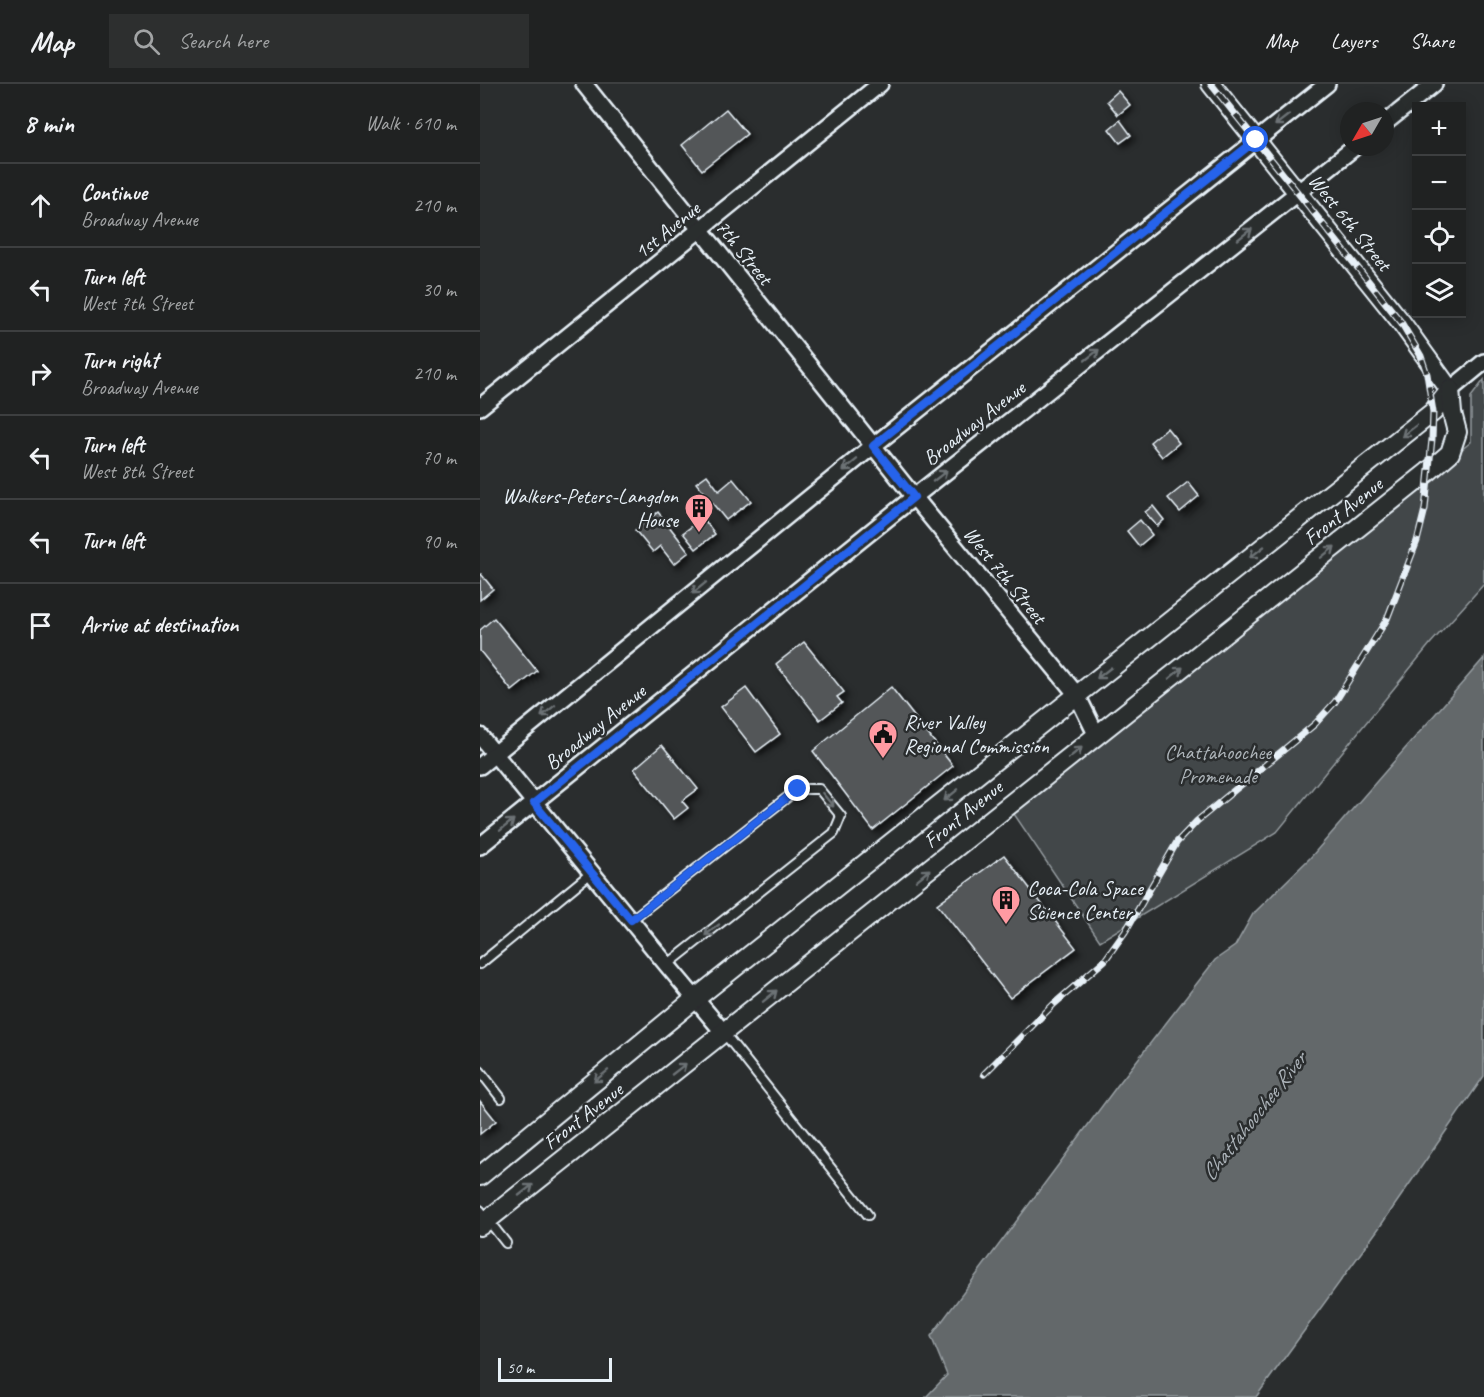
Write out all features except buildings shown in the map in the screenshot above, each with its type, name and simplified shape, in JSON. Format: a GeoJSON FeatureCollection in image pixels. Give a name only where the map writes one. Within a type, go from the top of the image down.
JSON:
{"type":"FeatureCollection","features":[{"type":"Feature","properties":{"kind":"street","name":"7th Street"},"geometry":{"type":"LineString","coordinates":[[584,84],[873,446]]}},
{"type":"Feature","properties":{"kind":"street","name":"1st Avenue"},"geometry":{"type":"LineString","coordinates":[[480,407],[880,84]]}},
{"type":"Feature","properties":{"kind":"street","name":"West 6th Street"},"geometry":{"type":"LineString","coordinates":[[1211,84],[1401,322],[1450,390]]}},
{"type":"Feature","properties":{"kind":"street","name":"Broadway Avenue"},"geometry":{"type":"LineString","coordinates":[[480,766],[873,446],[1328,84]]}},
{"type":"Feature","properties":{"kind":"street"},"geometry":{"type":"LineString","coordinates":[[1394,116],[1434,84]]}},
{"type":"Feature","properties":{"kind":"street","name":"Broadway Avenue"},"geometry":{"type":"LineString","coordinates":[[480,846],[1344,156]]}},
{"type":"Feature","properties":{"kind":"street","name":"Front Avenue"},"geometry":{"type":"LineString","coordinates":[[480,1176],[695,999],[1433,412],[1450,390],[1484,362]]}},
{"type":"Feature","properties":{"kind":"street","name":"Front Avenue"},"geometry":{"type":"LineString","coordinates":[[483,1219],[724,1033],[1450,453],[1457,432],[1452,413],[1450,390]]}},
{"type":"Feature","properties":{"kind":"street","name":"West 7th Street"},"geometry":{"type":"LineString","coordinates":[[873,446],[1077,695],[1097,736]]}},
{"type":"Feature","properties":{"kind":"street"},"geometry":{"type":"LineString","coordinates":[[480,736],[724,1033]]}},
{"type":"Feature","properties":{"kind":"lane"},"geometry":{"type":"LineString","coordinates":[[631,920],[798,789],[819,789],[834,807],[841,816],[834,833],[667,965]]}},
{"type":"Feature","properties":{"kind":"lane"},"geometry":{"type":"LineString","coordinates":[[480,964],[591,873]]}},
{"type":"Feature","properties":{"kind":"lane"},"geometry":{"type":"LineString","coordinates":[[724,1033],[868,1215]]}},
{"type":"Feature","properties":{"kind":"lane"},"geometry":{"type":"LineString","coordinates":[[480,1071],[501,1098]]}},
{"type":"Feature","properties":{"kind":"lane"},"geometry":{"type":"LineString","coordinates":[[483,1219],[506,1243]]}},
{"type":"Feature","properties":{"kind":"green space","name":"Chattahoochee Promenade"},"geometry":{"type":"Polygon","coordinates":[[[1484,380],[1484,584],[1430,644],[1277,832],[1100,941],[1014,814],[1471,442],[1471,397],[1484,380]]]}},
{"type":"Feature","properties":{"kind":"water","name":"Chattahoochee River"},"geometry":{"type":"Polygon","coordinates":[[[1484,658],[1484,1076],[1379,1228],[1256,1397],[926,1397],[947,1375],[931,1336],[1117,1086],[1215,960],[1235,946],[1253,914],[1310,858],[1484,658]]]}},
{"type":"Feature","properties":{"kind":"railway"},"geometry":{"type":"LineString","coordinates":[[984,1074],[1054,1004],[1105,960],[1125,932],[1177,842],[1197,821],[1315,724],[1335,702],[1387,619],[1417,541],[1425,509],[1433,412],[1427,374],[1421,356],[1401,322],[1211,84]]}},
{"type":"Feature","properties":{"kind":"place","name":"Walkers-Peters-Langdon House"},"geometry":{"type":"Point","coordinates":[699,534]}},
{"type":"Feature","properties":{"kind":"place","name":"River Valley Regional Commission"},"geometry":{"type":"Point","coordinates":[883,760]}},
{"type":"Feature","properties":{"kind":"place","name":"Coca-Cola Space Science Center"},"geometry":{"type":"Point","coordinates":[1006,926]}},
{"type":"Feature","properties":{"kind":"route"},"geometry":{"type":"LineString","coordinates":[[798,789],[631,920],[534,803],[914,497],[873,446],[1256,140]]}}]}
